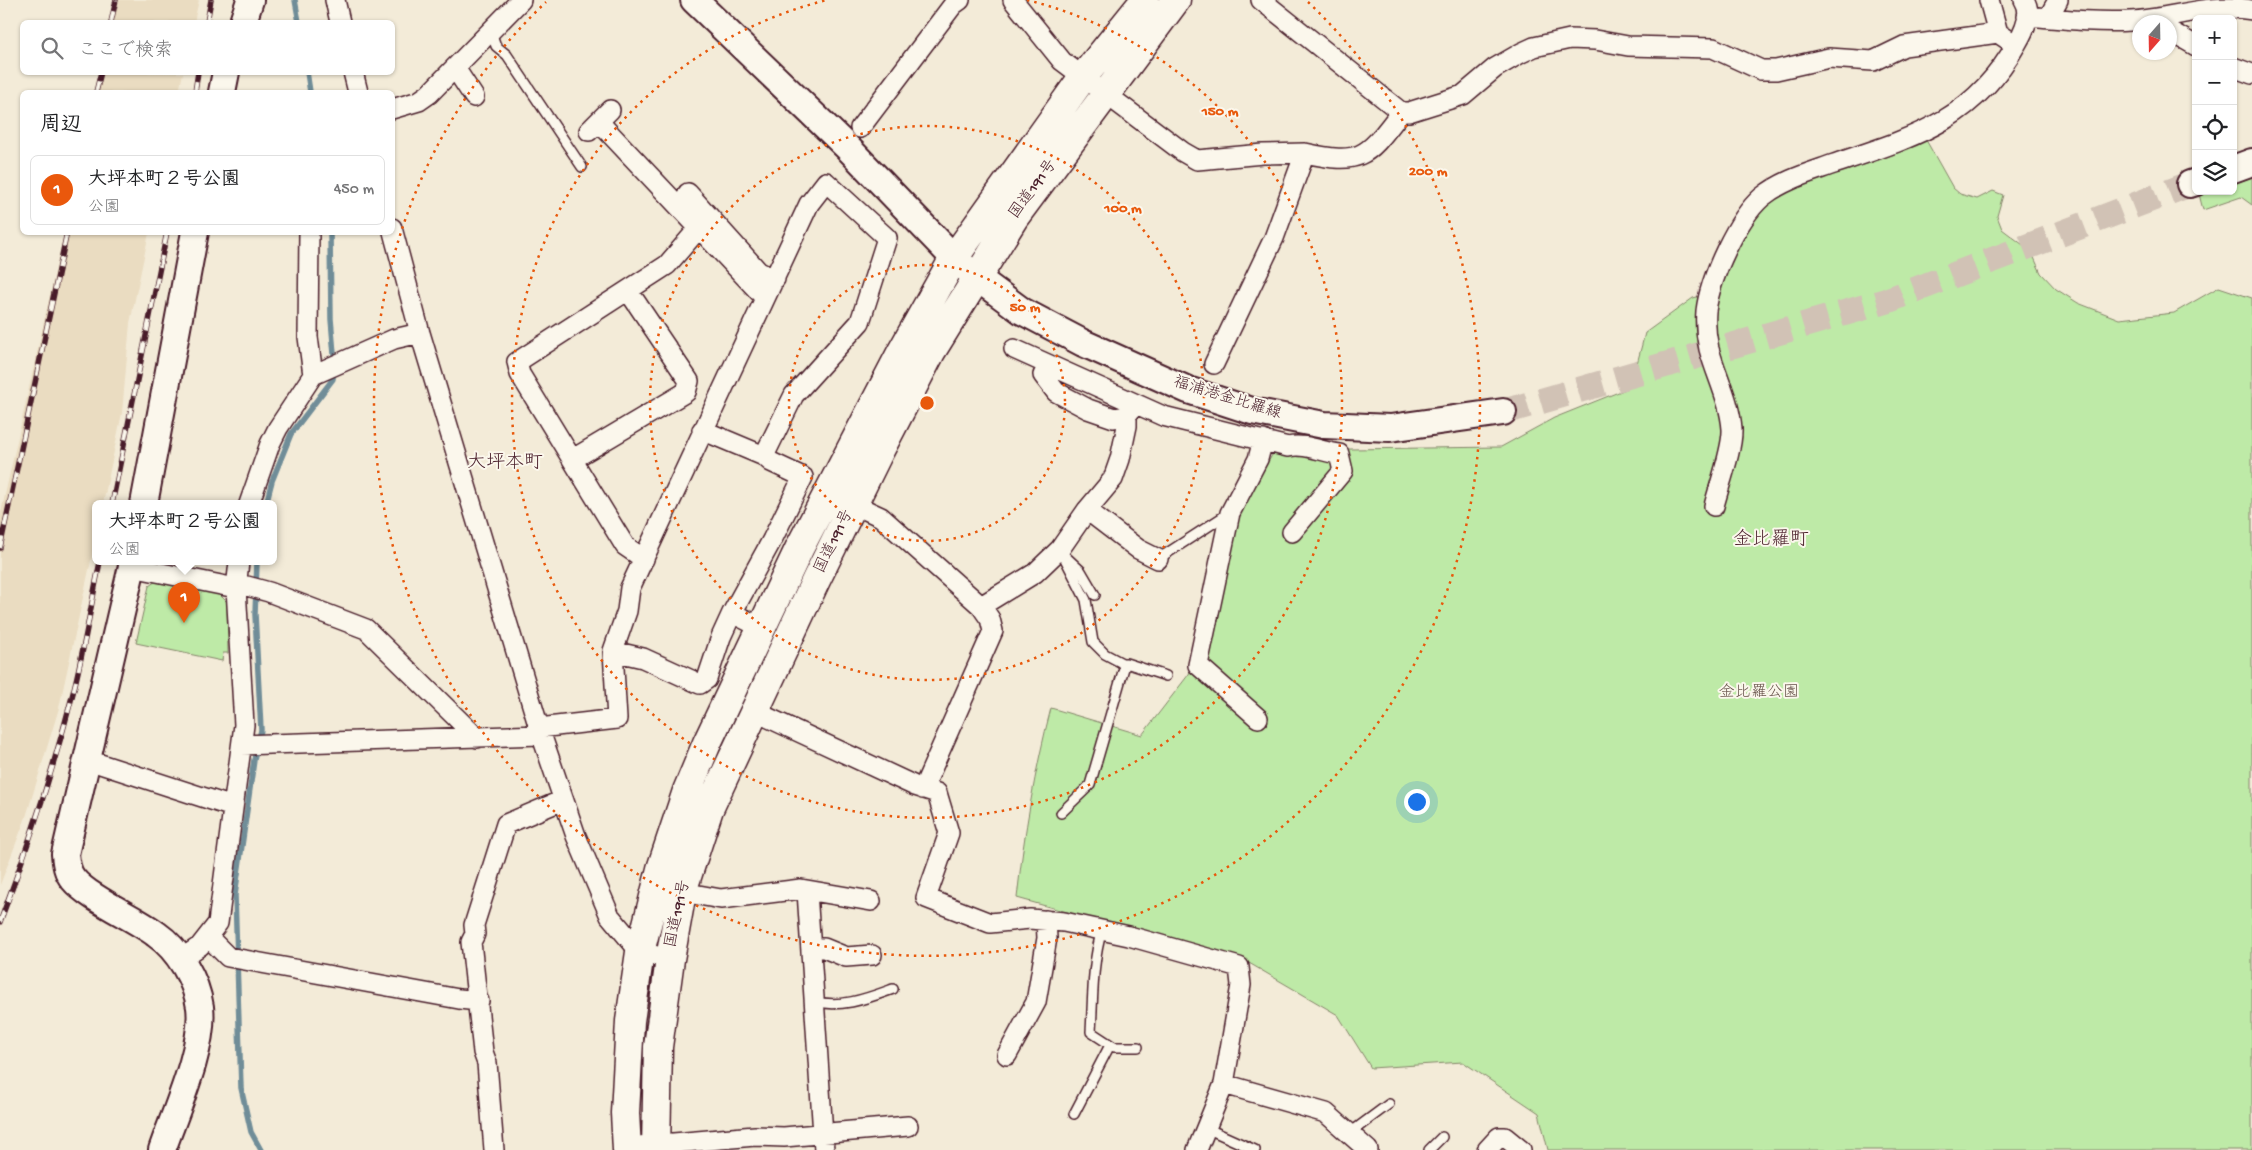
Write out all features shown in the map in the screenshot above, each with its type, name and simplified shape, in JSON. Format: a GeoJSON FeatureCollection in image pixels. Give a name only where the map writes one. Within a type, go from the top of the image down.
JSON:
{"type":"FeatureCollection","features":[{"type":"Feature","properties":{"kind":"highway","name":"国道191号"},"geometry":{"type":"LineString","coordinates":[[627,1148],[625,1113],[630,1021],[640,952],[661,869],[687,791],[707,743],[800,547],[893,368],[954,258],[1083,77],[1145,0]]}},
{"type":"Feature","properties":{"kind":"highway","name":"国道191号"},"geometry":{"type":"LineString","coordinates":[[656,1147],[658,1047],[670,959],[682,892],[709,809],[853,504],[931,352],[1014,218],[1176,0]]}},
{"type":"Feature","properties":{"kind":"street"},"geometry":{"type":"LineString","coordinates":[[244,20],[250,0]]}},
{"type":"Feature","properties":{"kind":"street"},"geometry":{"type":"LineString","coordinates":[[335,0],[340,20]]}},
{"type":"Feature","properties":{"kind":"street"},"geometry":{"type":"LineString","coordinates":[[395,108],[419,101],[429,94],[521,0]]}},
{"type":"Feature","properties":{"kind":"street","name":"福浦港金比羅線"},"geometry":{"type":"LineString","coordinates":[[694,0],[848,148],[954,258],[1022,311],[1114,357],[1188,390],[1252,411],[1324,425],[1390,428],[1503,412]]}},
{"type":"Feature","properties":{"kind":"street"},"geometry":{"type":"LineString","coordinates":[[860,128],[953,5],[960,0]]}},
{"type":"Feature","properties":{"kind":"street"},"geometry":{"type":"LineString","coordinates":[[1013,0],[1062,60],[1182,152],[1197,160],[1263,154],[1305,153],[1339,159],[1351,158],[1365,154],[1401,112]]}},
{"type":"Feature","properties":{"kind":"street"},"geometry":{"type":"LineString","coordinates":[[1261,0],[1401,112],[1409,112],[1463,95],[1509,59],[1534,47],[1570,39],[1594,40],[1628,46],[1713,48],[1762,70],[1776,70],[1829,58],[1873,61],[1904,46],[1998,33]]}},
{"type":"Feature","properties":{"kind":"street"},"geometry":{"type":"LineString","coordinates":[[1989,0],[1998,33],[2016,45]]}},
{"type":"Feature","properties":{"kind":"street"},"geometry":{"type":"LineString","coordinates":[[2048,18],[2058,0]]}},
{"type":"Feature","properties":{"kind":"street"},"geometry":{"type":"LineString","coordinates":[[1714,506],[1732,431],[1730,413],[1709,348],[1706,310],[1712,285],[1745,216],[1775,188],[1798,176],[1904,140],[1946,120],[1972,101],[1990,84],[2016,45],[2024,30],[2026,8],[2048,18],[2132,21]]}},
{"type":"Feature","properties":{"kind":"street"},"geometry":{"type":"LineString","coordinates":[[2177,15],[2203,10],[2240,8],[2252,10]]}},
{"type":"Feature","properties":{"kind":"street"},"geometry":{"type":"LineString","coordinates":[[2177,35],[2192,44]]}},
{"type":"Feature","properties":{"kind":"street"},"geometry":{"type":"LineString","coordinates":[[455,68],[474,97]]}},
{"type":"Feature","properties":{"kind":"street"},"geometry":{"type":"LineString","coordinates":[[2237,68],[2252,74]]}},
{"type":"Feature","properties":{"kind":"street"},"geometry":{"type":"LineString","coordinates":[[222,90],[225,75]]}},
{"type":"Feature","properties":{"kind":"street"},"geometry":{"type":"LineString","coordinates":[[354,75],[358,90]]}},
{"type":"Feature","properties":{"kind":"street"},"geometry":{"type":"LineString","coordinates":[[599,121],[765,298]]}},
{"type":"Feature","properties":{"kind":"street"},"geometry":{"type":"LineString","coordinates":[[1214,364],[1274,238],[1305,153]]}},
{"type":"Feature","properties":{"kind":"street"},"geometry":{"type":"LineString","coordinates":[[2237,167],[2252,162]]}},
{"type":"Feature","properties":{"kind":"street"},"geometry":{"type":"LineString","coordinates":[[245,745],[477,738],[540,732],[617,718],[614,651],[628,611],[630,588],[809,204],[826,182],[887,238],[860,322],[798,390],[764,456]]}},
{"type":"Feature","properties":{"kind":"street"},"geometry":{"type":"LineString","coordinates":[[688,193],[759,272],[775,279]]}},
{"type":"Feature","properties":{"kind":"street"},"geometry":{"type":"LineString","coordinates":[[644,559],[625,546],[520,374],[517,362],[629,292],[667,265],[699,228]]}},
{"type":"Feature","properties":{"kind":"street"},"geometry":{"type":"LineString","coordinates":[[145,500],[194,235]]}},
{"type":"Feature","properties":{"kind":"street"},"geometry":{"type":"LineString","coordinates":[[309,235],[308,337],[318,372]]}},
{"type":"Feature","properties":{"kind":"street"},"geometry":{"type":"LineString","coordinates":[[394,235],[420,333],[540,732],[576,836],[610,916],[640,952],[670,959]]}},
{"type":"Feature","properties":{"kind":"street"},"geometry":{"type":"LineString","coordinates":[[573,459],[686,392],[689,382],[629,292]]}},
{"type":"Feature","properties":{"kind":"street"},"geometry":{"type":"LineString","coordinates":[[250,500],[274,436],[318,372],[394,339],[420,333]]}},
{"type":"Feature","properties":{"kind":"street"},"geometry":{"type":"LineString","coordinates":[[1114,357],[1096,385],[1089,393],[1082,392],[1042,375],[1027,365],[1017,351],[1096,385],[1132,409],[1288,446],[1299,444],[1321,452],[1339,454],[1343,471],[1292,532]]}},
{"type":"Feature","properties":{"kind":"street"},"geometry":{"type":"LineString","coordinates":[[1042,375],[1056,392],[1088,409],[1114,418],[1132,409]]}},
{"type":"Feature","properties":{"kind":"street"},"geometry":{"type":"LineString","coordinates":[[980,606],[1035,573],[1060,549],[1086,510],[1113,479],[1120,459],[1132,409]]}},
{"type":"Feature","properties":{"kind":"street"},"geometry":{"type":"LineString","coordinates":[[614,651],[643,658],[700,684],[707,678],[721,637],[803,477],[771,462],[764,456],[702,430]]}},
{"type":"Feature","properties":{"kind":"street"},"geometry":{"type":"LineString","coordinates":[[1258,718],[1198,665],[1230,513],[1258,459],[1263,440]]}},
{"type":"Feature","properties":{"kind":"street"},"geometry":{"type":"LineString","coordinates":[[853,504],[881,517],[980,606],[990,620],[994,631],[923,788]]}},
{"type":"Feature","properties":{"kind":"street"},"geometry":{"type":"LineString","coordinates":[[1086,510],[1138,549],[1158,560]]}},
{"type":"Feature","properties":{"kind":"street"},"geometry":{"type":"LineString","coordinates":[[133,565],[113,642],[88,760],[67,839],[66,867],[74,880],[80,885],[158,934],[181,959],[192,979],[200,1008],[196,1052],[162,1150]]}},
{"type":"Feature","properties":{"kind":"street"},"geometry":{"type":"LineString","coordinates":[[138,565],[269,592],[366,629],[477,738]]}},
{"type":"Feature","properties":{"kind":"street"},"geometry":{"type":"LineString","coordinates":[[181,959],[200,946],[218,923],[233,807],[245,745],[239,565]]}},
{"type":"Feature","properties":{"kind":"street"},"geometry":{"type":"LineString","coordinates":[[732,614],[762,628]]}},
{"type":"Feature","properties":{"kind":"street"},"geometry":{"type":"LineString","coordinates":[[754,711],[937,793],[949,833],[926,898],[990,923],[1030,919],[1064,922],[1102,930],[1239,967],[1241,985],[1224,1084],[1197,1150]]}},
{"type":"Feature","properties":{"kind":"street"},"geometry":{"type":"LineString","coordinates":[[88,760],[233,807]]}},
{"type":"Feature","properties":{"kind":"street"},"geometry":{"type":"LineString","coordinates":[[494,1150],[487,1063],[483,1052],[479,1001],[471,942],[475,934],[474,925],[506,824],[563,800]]}},
{"type":"Feature","properties":{"kind":"street"},"geometry":{"type":"LineString","coordinates":[[682,892],[721,900],[801,889],[871,901]]}},
{"type":"Feature","properties":{"kind":"street"},"geometry":{"type":"LineString","coordinates":[[807,891],[824,1141]]}},
{"type":"Feature","properties":{"kind":"street"},"geometry":{"type":"LineString","coordinates":[[1007,1055],[1036,1002],[1047,938],[1046,920]]}},
{"type":"Feature","properties":{"kind":"street"},"geometry":{"type":"LineString","coordinates":[[208,937],[228,957],[459,1000],[479,1001]]}},
{"type":"Feature","properties":{"kind":"street"},"geometry":{"type":"LineString","coordinates":[[810,948],[824,948],[846,957],[872,955]]}},
{"type":"Feature","properties":{"kind":"street"},"geometry":{"type":"LineString","coordinates":[[1224,1084],[1316,1109],[1334,1118],[1368,1150]]}},
{"type":"Feature","properties":{"kind":"street"},"geometry":{"type":"LineString","coordinates":[[627,1148],[824,1141],[908,1126]]}},
{"type":"Feature","properties":{"kind":"street"},"geometry":{"type":"LineString","coordinates":[[1488,1150],[1499,1137],[1506,1137],[1520,1150]]}},
{"type":"Feature","properties":{"kind":"lane"},"geometry":{"type":"LineString","coordinates":[[491,32],[496,46],[506,55],[582,167]]}},
{"type":"Feature","properties":{"kind":"lane"},"geometry":{"type":"LineString","coordinates":[[1158,560],[1230,513]]}},
{"type":"Feature","properties":{"kind":"lane"},"geometry":{"type":"LineString","coordinates":[[1060,549],[1081,571],[1094,595]]}},
{"type":"Feature","properties":{"kind":"lane"},"geometry":{"type":"LineString","coordinates":[[1060,549],[1086,600],[1093,642],[1105,654],[1122,663],[1166,676]]}},
{"type":"Feature","properties":{"kind":"lane"},"geometry":{"type":"LineString","coordinates":[[1061,813],[1090,785],[1124,668],[1122,663]]}},
{"type":"Feature","properties":{"kind":"lane"},"geometry":{"type":"LineString","coordinates":[[1102,930],[1092,994],[1090,1032],[1110,1045],[1120,1048],[1138,1047]]}},
{"type":"Feature","properties":{"kind":"lane"},"geometry":{"type":"LineString","coordinates":[[813,1001],[826,1005],[860,1001],[893,989]]}},
{"type":"Feature","properties":{"kind":"lane"},"geometry":{"type":"LineString","coordinates":[[1074,1114],[1110,1045]]}},
{"type":"Feature","properties":{"kind":"lane"},"geometry":{"type":"LineString","coordinates":[[1350,1133],[1390,1104]]}},
{"type":"Feature","properties":{"kind":"lane"},"geometry":{"type":"LineString","coordinates":[[1206,1128],[1255,1150]]}},
{"type":"Feature","properties":{"kind":"lane"},"geometry":{"type":"LineString","coordinates":[[1429,1150],[1442,1137]]}},
{"type":"Feature","properties":{"kind":"shaded area"},"geometry":{"type":"Polygon","coordinates":[[[116,0],[199,0],[194,20],[111,20],[116,0]]]}},
{"type":"Feature","properties":{"kind":"shaded area"},"geometry":{"type":"Polygon","coordinates":[[[99,75],[183,75],[179,90],[96,90],[99,75]]]}},
{"type":"Feature","properties":{"kind":"shaded area"},"geometry":{"type":"Polygon","coordinates":[[[64,235],[149,235],[130,323],[122,413],[104,500],[92,500],[92,556],[59,708],[26,817],[0,885],[0,517],[64,235]]]}},
{"type":"Feature","properties":{"kind":"green space","name":"金比羅公園"},"geometry":{"type":"Polygon","coordinates":[[[1926,140],[1953,188],[1960,194],[1977,199],[1993,191],[2003,195],[1997,216],[2002,229],[2031,251],[2041,273],[2056,289],[2078,303],[2119,319],[2174,313],[2219,287],[2252,298],[2252,1150],[1548,1150],[1539,1113],[1463,1062],[1371,1068],[1338,1015],[1249,963],[1017,898],[1031,802],[1051,708],[1142,735],[1189,674],[1240,511],[1275,450],[1501,447],[1554,418],[1631,387],[1645,333],[1693,298],[1717,292],[1742,238],[1753,221],[1764,209],[1791,190],[1807,183],[1877,161],[1926,140]]]}},
{"type":"Feature","properties":{"kind":"green space"},"geometry":{"type":"Polygon","coordinates":[[[2252,177],[2252,205],[2241,197],[2203,210],[2199,195],[2237,195],[2237,183],[2252,177]]]}},
{"type":"Feature","properties":{"kind":"green space"},"geometry":{"type":"Polygon","coordinates":[[[156,581],[218,593],[227,602],[228,653],[223,653],[222,661],[136,643],[149,586],[156,581]]]}},
{"type":"Feature","properties":{"kind":"waterway"},"geometry":{"type":"LineString","coordinates":[[295,0],[299,20]]}},
{"type":"Feature","properties":{"kind":"waterway"},"geometry":{"type":"LineString","coordinates":[[307,75],[310,90]]}},
{"type":"Feature","properties":{"kind":"waterway"},"geometry":{"type":"LineString","coordinates":[[267,500],[272,481],[291,434],[333,379],[334,354],[331,319],[330,235]]}},
{"type":"Feature","properties":{"kind":"waterway"},"geometry":{"type":"LineString","coordinates":[[257,565],[255,614],[261,730],[254,760],[235,895],[241,1088],[251,1132],[261,1150]]}},
{"type":"Feature","properties":{"kind":"tunnel"},"geometry":{"type":"LineString","coordinates":[[1503,412],[1886,301],[2190,184]]}},
{"type":"Feature","properties":{"kind":"railway"},"geometry":{"type":"LineString","coordinates":[[111,20],[116,0]]}},
{"type":"Feature","properties":{"kind":"railway"},"geometry":{"type":"LineString","coordinates":[[207,20],[211,0]]}},
{"type":"Feature","properties":{"kind":"railway"},"geometry":{"type":"LineString","coordinates":[[96,90],[100,75]]}},
{"type":"Feature","properties":{"kind":"railway"},"geometry":{"type":"LineString","coordinates":[[195,90],[198,75]]}},
{"type":"Feature","properties":{"kind":"railway"},"geometry":{"type":"LineString","coordinates":[[0,548],[66,235]]}},
{"type":"Feature","properties":{"kind":"railway"},"geometry":{"type":"LineString","coordinates":[[113,500],[166,235]]}},
{"type":"Feature","properties":{"kind":"railway"},"geometry":{"type":"LineString","coordinates":[[0,922],[40,809],[57,751],[81,660],[99,565]]}},
{"type":"Feature","properties":{"kind":"place","name":"大坪本町２号公園"},"geometry":{"type":"Point","coordinates":[184,623]}},
{"type":"Feature","properties":{"kind":"district","name":"大坪本町"},"geometry":{"type":"Point","coordinates":[505,463]}},
{"type":"Feature","properties":{"kind":"district","name":"金比羅町"},"geometry":{"type":"Point","coordinates":[1771,540]}}]}
